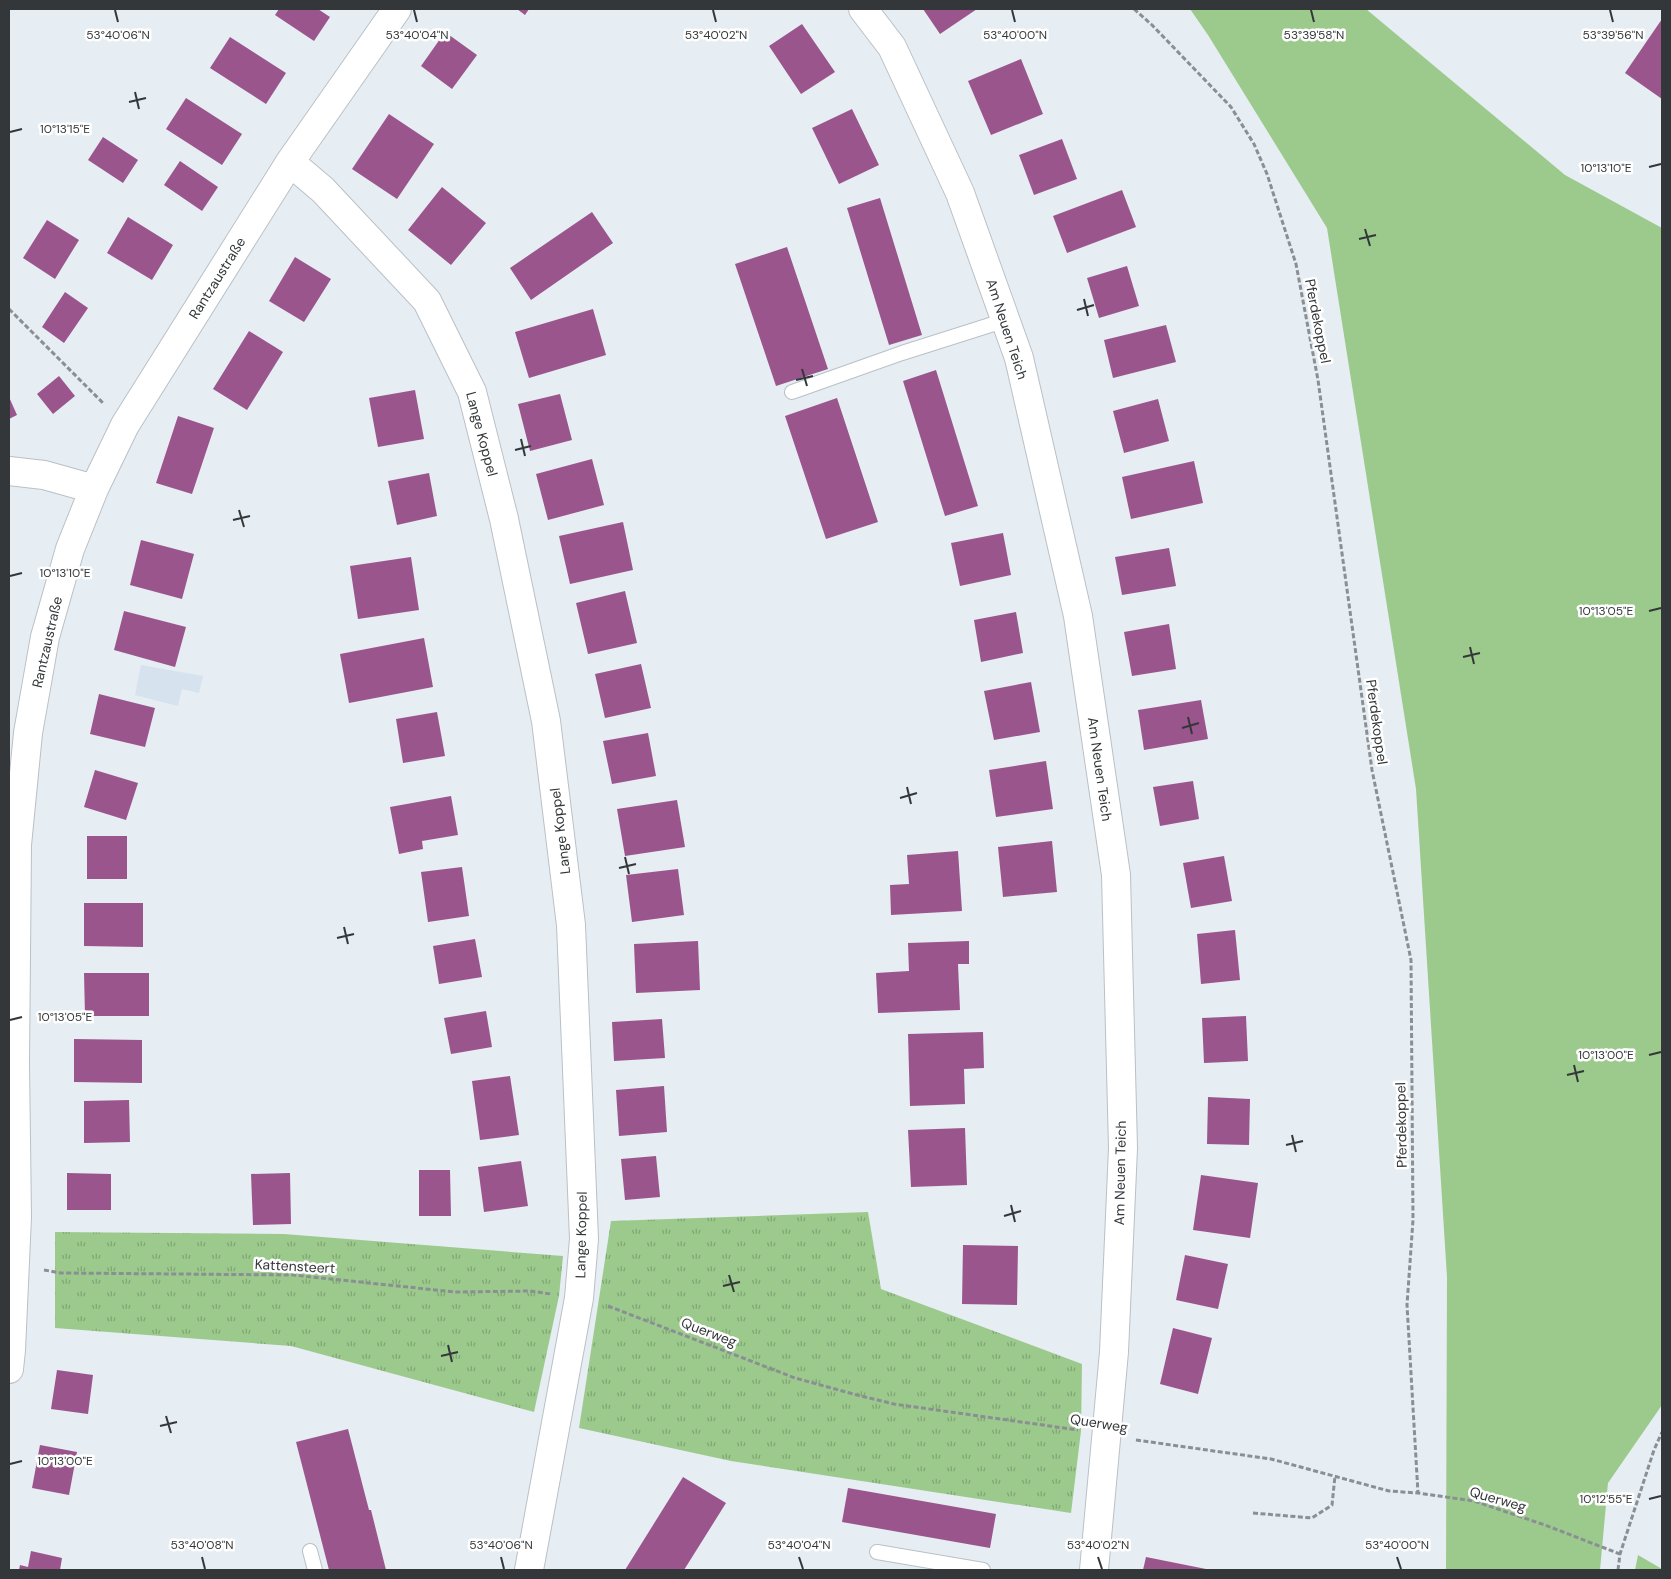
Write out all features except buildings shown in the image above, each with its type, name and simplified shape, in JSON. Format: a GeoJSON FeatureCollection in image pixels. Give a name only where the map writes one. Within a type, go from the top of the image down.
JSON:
{"type":"FeatureCollection","features":[{"type":"Feature","properties":{"kind":"street","name":"Rantzaustraße"},"geometry":{"type":"LineString","coordinates":[[9,1369],[12,1350],[16,1264],[17,845],[28,733],[45,637],[70,549],[94,489],[125,425],[290,162],[397,9]]}},
{"type":"Feature","properties":{"kind":"street","name":"Am Neuen Teich"},"geometry":{"type":"LineString","coordinates":[[863,9],[892,47],[960,193],[1006,320],[1019,358],[1078,616],[1116,875],[1122,1148],[1114,1352],[1094,1570]]}},
{"type":"Feature","properties":{"kind":"street","name":"Lange Koppel"},"geometry":{"type":"LineString","coordinates":[[290,162],[323,190],[427,301],[472,392],[504,519],[546,722],[570,916],[584,1238],[579,1298],[529,1570]]}},
{"type":"Feature","properties":{"kind":"street"},"geometry":{"type":"LineString","coordinates":[[9,471],[44,474],[94,489]]}},
{"type":"Feature","properties":{"kind":"lane"},"geometry":{"type":"LineString","coordinates":[[792,392],[902,353],[1006,320]]}},
{"type":"Feature","properties":{"kind":"lane"},"geometry":{"type":"LineString","coordinates":[[310,1551],[315,1570]]}},
{"type":"Feature","properties":{"kind":"lane"},"geometry":{"type":"LineString","coordinates":[[877,1552],[983,1570]]}},
{"type":"Feature","properties":{"kind":"path","name":"Pferdekoppel"},"geometry":{"type":"LineString","coordinates":[[1134,9],[1152,25],[1231,107],[1254,144],[1267,174],[1298,274],[1318,380],[1372,770],[1410,960],[1413,1220],[1407,1305],[1418,1493]]}},
{"type":"Feature","properties":{"kind":"path"},"geometry":{"type":"LineString","coordinates":[[9,308],[125,425]]}},
{"type":"Feature","properties":{"kind":"path","name":"Kattensteert"},"geometry":{"type":"LineString","coordinates":[[16,1264],[61,1273],[293,1275],[455,1292],[530,1291],[579,1298]]}},
{"type":"Feature","properties":{"kind":"path","name":"Querweg"},"geometry":{"type":"LineString","coordinates":[[579,1298],[613,1307],[795,1378],[857,1395],[894,1404],[1106,1436],[1270,1458],[1389,1491],[1418,1493],[1474,1502],[1545,1525],[1620,1554]]}},
{"type":"Feature","properties":{"kind":"path"},"geometry":{"type":"LineString","coordinates":[[1618,1570],[1620,1554],[1654,1450],[1662,1432]]}},
{"type":"Feature","properties":{"kind":"path"},"geometry":{"type":"LineString","coordinates":[[1253,1512],[1312,1518],[1332,1506],[1335,1476]]}},
{"type":"Feature","properties":{"kind":"shaded area"},"geometry":{"type":"Polygon","coordinates":[[[141,665],[203,676],[199,693],[182,689],[178,706],[135,695],[141,665]]]}},
{"type":"Feature","properties":{"kind":"green space"},"geometry":{"type":"Polygon","coordinates":[[[1190,9],[1366,9],[1565,175],[1662,228],[1662,1405],[1608,1483],[1600,1570],[1446,1570],[1447,1277],[1416,789],[1327,228],[1190,9]]]}},
{"type":"Feature","properties":{"kind":"green space"},"geometry":{"type":"Polygon","coordinates":[[[868,1212],[881,1289],[1082,1364],[1081,1431],[1071,1513],[731,1461],[579,1428],[611,1221],[868,1212]]]}},
{"type":"Feature","properties":{"kind":"green space"},"geometry":{"type":"Polygon","coordinates":[[[55,1232],[284,1234],[563,1256],[559,1296],[534,1412],[291,1346],[55,1328],[55,1232]]]}},
{"type":"Feature","properties":{"kind":"green space"},"geometry":{"type":"Polygon","coordinates":[[[1638,1555],[1662,1569],[1662,1570],[1635,1570],[1638,1555]]]}}]}
